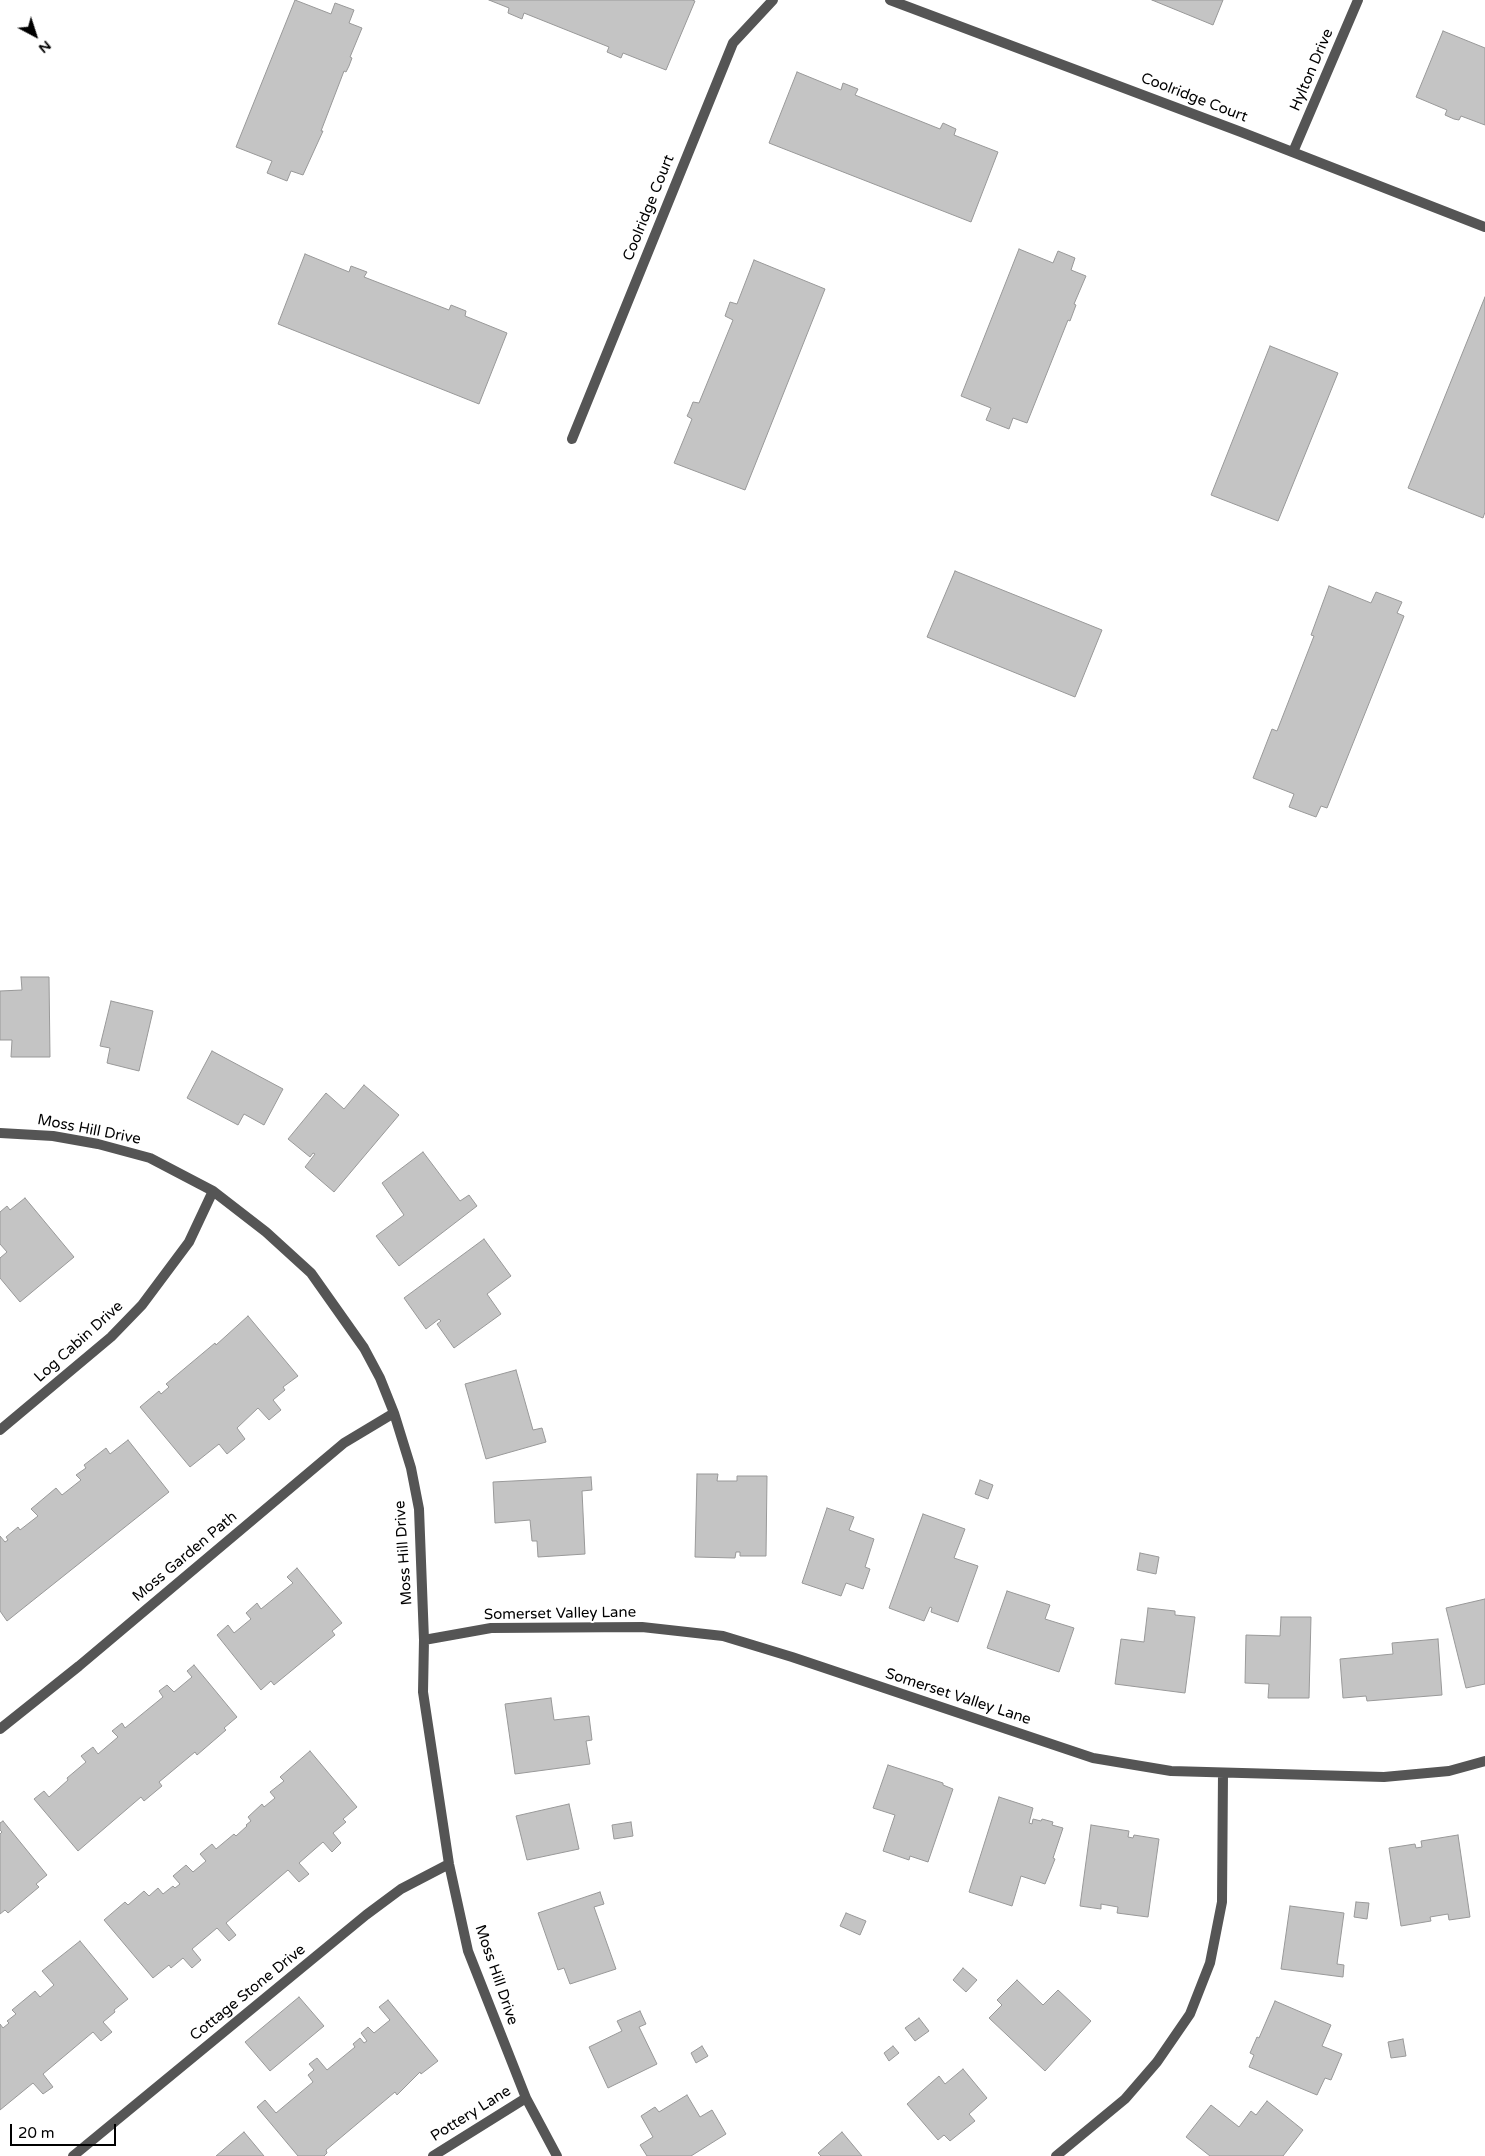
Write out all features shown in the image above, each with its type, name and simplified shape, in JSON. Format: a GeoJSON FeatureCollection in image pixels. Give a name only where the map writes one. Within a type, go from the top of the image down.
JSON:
{"type":"FeatureCollection","features":[{"type":"Feature","properties":{"kind":"street","name":"Coolridge Court"},"geometry":{"type":"LineString","coordinates":[[572,439],[733,43],[773,0]]}},
{"type":"Feature","properties":{"kind":"street","name":"Coolridge Court"},"geometry":{"type":"LineString","coordinates":[[890,0],[1293,152],[1485,227]]}},
{"type":"Feature","properties":{"kind":"street","name":"Hylton Drive"},"geometry":{"type":"LineString","coordinates":[[1293,152],[1358,0]]}},
{"type":"Feature","properties":{"kind":"street","name":"Moss Hill Drive"},"geometry":{"type":"LineString","coordinates":[[0,1133],[53,1136],[98,1144],[150,1158],[213,1191],[266,1232],[312,1274],[364,1348],[380,1378],[394,1413],[410,1468],[419,1509],[424,1640],[423,1692],[449,1864],[468,1951],[526,2098],[557,2156]]}},
{"type":"Feature","properties":{"kind":"street","name":"Log Cabin Drive"},"geometry":{"type":"LineString","coordinates":[[0,1430],[111,1337],[142,1305],[189,1242],[213,1191]]}},
{"type":"Feature","properties":{"kind":"street","name":"Moss Garden Path"},"geometry":{"type":"LineString","coordinates":[[0,1730],[344,1443],[394,1413]]}},
{"type":"Feature","properties":{"kind":"street","name":"Somerset Valley Lane"},"geometry":{"type":"LineString","coordinates":[[424,1640],[500,1628],[642,1627],[723,1636],[792,1657],[1094,1758],[1171,1771],[1384,1777],[1449,1770],[1485,1761]]}},
{"type":"Feature","properties":{"kind":"street"},"geometry":{"type":"LineString","coordinates":[[1056,2156],[1125,2099],[1157,2062],[1190,2014],[1210,1962],[1222,1902],[1223,1773]]}},
{"type":"Feature","properties":{"kind":"street","name":"Cottage Stone Drive"},"geometry":{"type":"LineString","coordinates":[[73,2156],[366,1916],[401,1889],[449,1864]]}},
{"type":"Feature","properties":{"kind":"street","name":"Pottery Lane"},"geometry":{"type":"LineString","coordinates":[[433,2156],[526,2098]]}},
{"type":"Feature","properties":{"kind":"building"},"geometry":{"type":"Polygon","coordinates":[[[295,0],[331,14],[335,3],[354,10],[349,23],[362,28],[350,57],[352,58],[349,66],[346,72],[344,71],[321,131],[323,131],[303,175],[291,171],[287,181],[267,173],[272,161],[236,147],[295,0]]]}},
{"type":"Feature","properties":{"kind":"building"},"geometry":{"type":"Polygon","coordinates":[[[489,0],[695,1],[666,70],[623,53],[621,58],[607,52],[609,47],[524,13],[522,19],[508,13],[509,8],[489,0]]]}},
{"type":"Feature","properties":{"kind":"building"},"geometry":{"type":"Polygon","coordinates":[[[1152,0],[1223,0],[1213,25],[1152,0]]]}},
{"type":"Feature","properties":{"kind":"building"},"geometry":{"type":"Polygon","coordinates":[[[1443,31],[1485,48],[1485,125],[1461,116],[1459,120],[1454,119],[1445,115],[1447,110],[1416,97],[1443,31]]]}},
{"type":"Feature","properties":{"kind":"building"},"geometry":{"type":"Polygon","coordinates":[[[797,72],[841,90],[843,83],[858,89],[855,95],[940,129],[943,123],[956,129],[954,135],[998,152],[971,222],[769,143],[797,72]]]}},
{"type":"Feature","properties":{"kind":"building"},"geometry":{"type":"Polygon","coordinates":[[[1019,249],[1053,263],[1058,251],[1075,258],[1071,270],[1086,276],[1074,304],[1076,305],[1070,321],[1068,320],[1027,423],[1013,418],[1009,429],[986,420],[991,408],[961,396],[1019,249]]]}},
{"type":"Feature","properties":{"kind":"building"},"geometry":{"type":"Polygon","coordinates":[[[305,254],[349,272],[351,266],[367,272],[364,277],[449,310],[451,305],[466,311],[465,316],[507,333],[479,404],[278,324],[305,254]]]}},
{"type":"Feature","properties":{"kind":"building"},"geometry":{"type":"Polygon","coordinates":[[[754,260],[825,289],[745,490],[674,463],[692,419],[687,416],[693,402],[699,403],[733,320],[725,316],[730,302],[737,304],[754,260]]]}},
{"type":"Feature","properties":{"kind":"building"},"geometry":{"type":"Polygon","coordinates":[[[1485,297],[1485,512],[1483,518],[1408,488],[1485,297]]]}},
{"type":"Feature","properties":{"kind":"building"},"geometry":{"type":"Polygon","coordinates":[[[1270,346],[1338,373],[1278,521],[1211,495],[1270,346]]]}},
{"type":"Feature","properties":{"kind":"building"},"geometry":{"type":"Polygon","coordinates":[[[955,571],[1102,630],[1075,697],[927,637],[955,571]]]}},
{"type":"Feature","properties":{"kind":"building"},"geometry":{"type":"Polygon","coordinates":[[[1329,586],[1371,603],[1376,592],[1402,602],[1397,613],[1404,616],[1327,808],[1321,806],[1316,817],[1289,807],[1294,794],[1253,778],[1272,729],[1277,731],[1314,636],[1311,635],[1329,586]]]}},
{"type":"Feature","properties":{"kind":"building"},"geometry":{"type":"Polygon","coordinates":[[[21,977],[49,977],[50,1057],[11,1057],[12,1040],[0,1040],[0,991],[22,990],[21,977]]]}},
{"type":"Feature","properties":{"kind":"building"},"geometry":{"type":"Polygon","coordinates":[[[111,1001],[153,1011],[139,1071],[107,1063],[110,1048],[100,1046],[111,1001]]]}},
{"type":"Feature","properties":{"kind":"building"},"geometry":{"type":"Polygon","coordinates":[[[212,1051],[283,1089],[264,1125],[244,1114],[238,1125],[187,1098],[212,1051]]]}},
{"type":"Feature","properties":{"kind":"building"},"geometry":{"type":"Polygon","coordinates":[[[364,1085],[399,1115],[334,1192],[305,1167],[315,1154],[313,1153],[310,1157],[288,1139],[326,1093],[344,1109],[364,1085]]]}},
{"type":"Feature","properties":{"kind":"building"},"geometry":{"type":"Polygon","coordinates":[[[423,1152],[460,1201],[469,1195],[477,1206],[399,1266],[376,1236],[404,1215],[382,1183],[423,1152]]]}},
{"type":"Feature","properties":{"kind":"building"},"geometry":{"type":"Polygon","coordinates":[[[25,1198],[74,1257],[20,1302],[0,1278],[0,1258],[7,1252],[0,1244],[0,1212],[7,1206],[10,1210],[25,1198]]]}},
{"type":"Feature","properties":{"kind":"building"},"geometry":{"type":"Polygon","coordinates":[[[484,1239],[511,1276],[487,1294],[501,1314],[454,1348],[437,1324],[441,1321],[439,1319],[426,1329],[404,1298],[484,1239]]]}},
{"type":"Feature","properties":{"kind":"building"},"geometry":{"type":"Polygon","coordinates":[[[248,1316],[298,1376],[283,1387],[285,1390],[273,1400],[281,1410],[269,1420],[258,1408],[237,1428],[245,1439],[227,1454],[219,1444],[190,1467],[140,1407],[159,1391],[161,1394],[169,1387],[166,1384],[215,1343],[216,1345],[248,1316]]]}},
{"type":"Feature","properties":{"kind":"building"},"geometry":{"type":"Polygon","coordinates":[[[516,1370],[533,1430],[542,1428],[546,1442],[486,1459],[465,1384],[516,1370]]]}},
{"type":"Feature","properties":{"kind":"building"},"geometry":{"type":"Polygon","coordinates":[[[128,1440],[169,1492],[7,1621],[0,1611],[0,1536],[5,1542],[8,1540],[6,1537],[18,1527],[20,1530],[38,1516],[31,1509],[56,1488],[62,1495],[81,1480],[76,1475],[86,1468],[84,1465],[106,1448],[110,1454],[128,1440]]]}},
{"type":"Feature","properties":{"kind":"building"},"geometry":{"type":"Polygon","coordinates":[[[697,1474],[718,1474],[717,1481],[737,1481],[737,1476],[767,1476],[766,1556],[740,1556],[740,1552],[736,1552],[735,1558],[695,1557],[697,1474]]]}},
{"type":"Feature","properties":{"kind":"building"},"geometry":{"type":"Polygon","coordinates":[[[591,1477],[592,1490],[582,1491],[585,1554],[538,1557],[537,1541],[532,1541],[530,1520],[495,1523],[493,1482],[591,1477]]]}},
{"type":"Feature","properties":{"kind":"building"},"geometry":{"type":"Polygon","coordinates":[[[980,1480],[993,1485],[988,1499],[975,1494],[980,1480]]]}},
{"type":"Feature","properties":{"kind":"building"},"geometry":{"type":"Polygon","coordinates":[[[827,1508],[854,1517],[849,1530],[874,1539],[865,1567],[870,1569],[863,1589],[846,1583],[841,1596],[802,1583],[827,1508]]]}},
{"type":"Feature","properties":{"kind":"building"},"geometry":{"type":"Polygon","coordinates":[[[923,1514],[965,1529],[954,1558],[978,1566],[958,1622],[931,1612],[932,1608],[930,1607],[924,1621],[889,1608],[923,1514]]]}},
{"type":"Feature","properties":{"kind":"building"},"geometry":{"type":"Polygon","coordinates":[[[1140,1553],[1159,1557],[1156,1574],[1137,1570],[1140,1553]]]}},
{"type":"Feature","properties":{"kind":"building"},"geometry":{"type":"Polygon","coordinates":[[[297,1568],[342,1623],[332,1631],[335,1635],[274,1685],[271,1681],[261,1690],[217,1635],[228,1625],[234,1633],[251,1619],[246,1613],[257,1603],[261,1609],[293,1583],[287,1577],[297,1568]]]}},
{"type":"Feature","properties":{"kind":"building"},"geometry":{"type":"Polygon","coordinates":[[[1007,1591],[1050,1605],[1045,1619],[1074,1628],[1059,1672],[987,1648],[1007,1591]]]}},
{"type":"Feature","properties":{"kind":"building"},"geometry":{"type":"Polygon","coordinates":[[[1485,1599],[1485,1684],[1466,1688],[1446,1608],[1485,1599]]]}},
{"type":"Feature","properties":{"kind":"building"},"geometry":{"type":"Polygon","coordinates":[[[1148,1608],[1175,1611],[1175,1615],[1195,1617],[1185,1693],[1115,1684],[1121,1639],[1144,1642],[1148,1608]]]}},
{"type":"Feature","properties":{"kind":"building"},"geometry":{"type":"Polygon","coordinates":[[[1281,1617],[1311,1617],[1309,1698],[1268,1698],[1269,1684],[1245,1683],[1246,1635],[1280,1636],[1281,1617]]]}},
{"type":"Feature","properties":{"kind":"building"},"geometry":{"type":"Polygon","coordinates":[[[1438,1639],[1442,1695],[1367,1701],[1366,1696],[1343,1698],[1340,1659],[1393,1654],[1392,1643],[1438,1639]]]}},
{"type":"Feature","properties":{"kind":"building"},"geometry":{"type":"Polygon","coordinates":[[[194,1665],[237,1717],[224,1728],[226,1730],[197,1755],[195,1752],[159,1782],[162,1786],[144,1801],[141,1797],[78,1851],[34,1799],[44,1791],[49,1797],[86,1762],[81,1756],[93,1747],[98,1754],[118,1737],[112,1731],[122,1723],[125,1728],[163,1697],[159,1691],[167,1685],[174,1692],[192,1677],[187,1671],[194,1665]]]}},
{"type":"Feature","properties":{"kind":"building"},"geometry":{"type":"Polygon","coordinates":[[[551,1698],[554,1720],[589,1716],[592,1740],[586,1741],[590,1764],[515,1774],[505,1704],[551,1698]]]}},
{"type":"Feature","properties":{"kind":"building"},"geometry":{"type":"Polygon","coordinates":[[[310,1751],[357,1807],[343,1819],[346,1822],[333,1833],[341,1843],[332,1852],[323,1842],[299,1863],[309,1874],[299,1882],[288,1870],[226,1923],[236,1935],[229,1941],[217,1928],[192,1949],[201,1960],[192,1968],[183,1958],[171,1968],[169,1965],[153,1978],[104,1920],[125,1902],[128,1905],[144,1891],[149,1896],[158,1888],[163,1894],[173,1886],[175,1888],[180,1884],[173,1876],[186,1865],[193,1872],[206,1861],[200,1854],[212,1844],[216,1849],[247,1826],[251,1821],[248,1817],[262,1804],[264,1807],[275,1798],[270,1792],[284,1781],[280,1777],[310,1751]]]}},
{"type":"Feature","properties":{"kind":"building"},"geometry":{"type":"Polygon","coordinates":[[[888,1765],[943,1783],[943,1785],[953,1789],[928,1862],[910,1856],[909,1860],[883,1851],[895,1815],[873,1808],[888,1765]]]}},
{"type":"Feature","properties":{"kind":"building"},"geometry":{"type":"Polygon","coordinates":[[[999,1797],[1033,1808],[1029,1823],[1032,1824],[1033,1819],[1041,1821],[1042,1819],[1053,1822],[1052,1825],[1063,1828],[1053,1858],[1055,1859],[1045,1884],[1021,1876],[1012,1906],[969,1892],[999,1797]]]}},
{"type":"Feature","properties":{"kind":"building"},"geometry":{"type":"Polygon","coordinates":[[[569,1804],[579,1849],[527,1860],[516,1816],[569,1804]]]}},
{"type":"Feature","properties":{"kind":"building"},"geometry":{"type":"Polygon","coordinates":[[[3,1821],[47,1875],[36,1884],[39,1887],[8,1913],[5,1910],[0,1914],[0,1834],[2,1832],[0,1830],[0,1823],[3,1821]]]}},
{"type":"Feature","properties":{"kind":"building"},"geometry":{"type":"Polygon","coordinates":[[[631,1822],[633,1836],[614,1839],[612,1825],[631,1822]]]}},
{"type":"Feature","properties":{"kind":"building"},"geometry":{"type":"Polygon","coordinates":[[[1091,1825],[1129,1831],[1128,1837],[1133,1838],[1134,1835],[1159,1839],[1148,1917],[1117,1913],[1118,1907],[1101,1904],[1101,1909],[1080,1906],[1091,1825]]]}},
{"type":"Feature","properties":{"kind":"building"},"geometry":{"type":"Polygon","coordinates":[[[1458,1835],[1470,1917],[1449,1920],[1448,1914],[1430,1917],[1431,1921],[1401,1926],[1389,1848],[1415,1844],[1416,1848],[1422,1847],[1421,1841],[1458,1835]]]}},
{"type":"Feature","properties":{"kind":"building"},"geometry":{"type":"Polygon","coordinates":[[[600,1892],[604,1904],[594,1907],[616,1969],[570,1984],[564,1968],[558,1970],[538,1913],[600,1892]]]}},
{"type":"Feature","properties":{"kind":"building"},"geometry":{"type":"Polygon","coordinates":[[[1356,1902],[1369,1903],[1367,1919],[1354,1917],[1356,1902]]]}},
{"type":"Feature","properties":{"kind":"building"},"geometry":{"type":"Polygon","coordinates":[[[1290,1906],[1344,1913],[1337,1964],[1344,1965],[1343,1977],[1281,1969],[1290,1906]]]}},
{"type":"Feature","properties":{"kind":"building"},"geometry":{"type":"Polygon","coordinates":[[[846,1913],[866,1921],[860,1935],[840,1926],[846,1913]]]}},
{"type":"Feature","properties":{"kind":"building"},"geometry":{"type":"Polygon","coordinates":[[[80,1941],[128,1999],[103,2022],[112,2032],[101,2041],[93,2032],[43,2074],[53,2087],[43,2094],[33,2083],[0,2110],[0,2024],[3,2028],[9,2023],[7,2021],[16,2014],[12,2010],[35,1991],[40,1997],[54,1985],[42,1971],[80,1941]]]}},
{"type":"Feature","properties":{"kind":"building"},"geometry":{"type":"Polygon","coordinates":[[[963,1968],[977,1980],[966,1992],[953,1980],[963,1968]]]}},
{"type":"Feature","properties":{"kind":"building"},"geometry":{"type":"Polygon","coordinates":[[[1017,1980],[1043,2005],[1058,1990],[1091,2021],[1045,2071],[989,2018],[1002,2005],[997,2000],[1017,1980]]]}},
{"type":"Feature","properties":{"kind":"building"},"geometry":{"type":"Polygon","coordinates":[[[299,1997],[324,2026],[270,2071],[245,2042],[299,1997]]]}},
{"type":"Feature","properties":{"kind":"building"},"geometry":{"type":"Polygon","coordinates":[[[388,2000],[438,2061],[421,2074],[420,2072],[397,2095],[395,2092],[326,2150],[327,2153],[324,2156],[298,2156],[257,2107],[265,2100],[276,2113],[313,2082],[308,2075],[314,2070],[309,2064],[317,2058],[327,2070],[355,2047],[353,2044],[360,2038],[364,2043],[367,2041],[361,2033],[368,2027],[374,2033],[390,2020],[379,2007],[388,2000]]]}},
{"type":"Feature","properties":{"kind":"building"},"geometry":{"type":"Polygon","coordinates":[[[1275,2001],[1331,2025],[1322,2046],[1342,2054],[1331,2080],[1325,2078],[1317,2095],[1249,2067],[1254,2055],[1250,2053],[1257,2037],[1259,2038],[1275,2001]]]}},
{"type":"Feature","properties":{"kind":"building"},"geometry":{"type":"Polygon","coordinates":[[[640,2011],[646,2024],[639,2027],[657,2064],[608,2088],[589,2047],[622,2031],[617,2021],[640,2011]]]}},
{"type":"Feature","properties":{"kind":"building"},"geometry":{"type":"Polygon","coordinates":[[[919,2018],[929,2031],[915,2041],[905,2028],[919,2018]]]}},
{"type":"Feature","properties":{"kind":"building"},"geometry":{"type":"Polygon","coordinates":[[[1403,2039],[1406,2056],[1391,2058],[1388,2042],[1403,2039]]]}},
{"type":"Feature","properties":{"kind":"building"},"geometry":{"type":"Polygon","coordinates":[[[702,2046],[708,2056],[696,2063],[691,2053],[702,2046]]]}},
{"type":"Feature","properties":{"kind":"building"},"geometry":{"type":"Polygon","coordinates":[[[893,2046],[899,2053],[889,2061],[884,2053],[893,2046]]]}},
{"type":"Feature","properties":{"kind":"building"},"geometry":{"type":"Polygon","coordinates":[[[963,2069],[987,2098],[969,2114],[975,2121],[950,2141],[944,2135],[938,2140],[907,2104],[939,2076],[945,2084],[963,2069]]]}},
{"type":"Feature","properties":{"kind":"building"},"geometry":{"type":"Polygon","coordinates":[[[687,2095],[700,2117],[712,2110],[726,2134],[691,2156],[647,2156],[640,2145],[653,2137],[641,2116],[655,2107],[659,2112],[687,2095]]]}},
{"type":"Feature","properties":{"kind":"building"},"geometry":{"type":"Polygon","coordinates":[[[1267,2101],[1303,2130],[1283,2156],[1210,2156],[1186,2137],[1211,2105],[1239,2127],[1251,2111],[1256,2115],[1267,2101]]]}},
{"type":"Feature","properties":{"kind":"building"},"geometry":{"type":"Polygon","coordinates":[[[244,2132],[264,2156],[216,2156],[244,2132]]]}},
{"type":"Feature","properties":{"kind":"building"},"geometry":{"type":"Polygon","coordinates":[[[842,2132],[862,2156],[821,2156],[818,2153],[842,2132]]]}}]}
